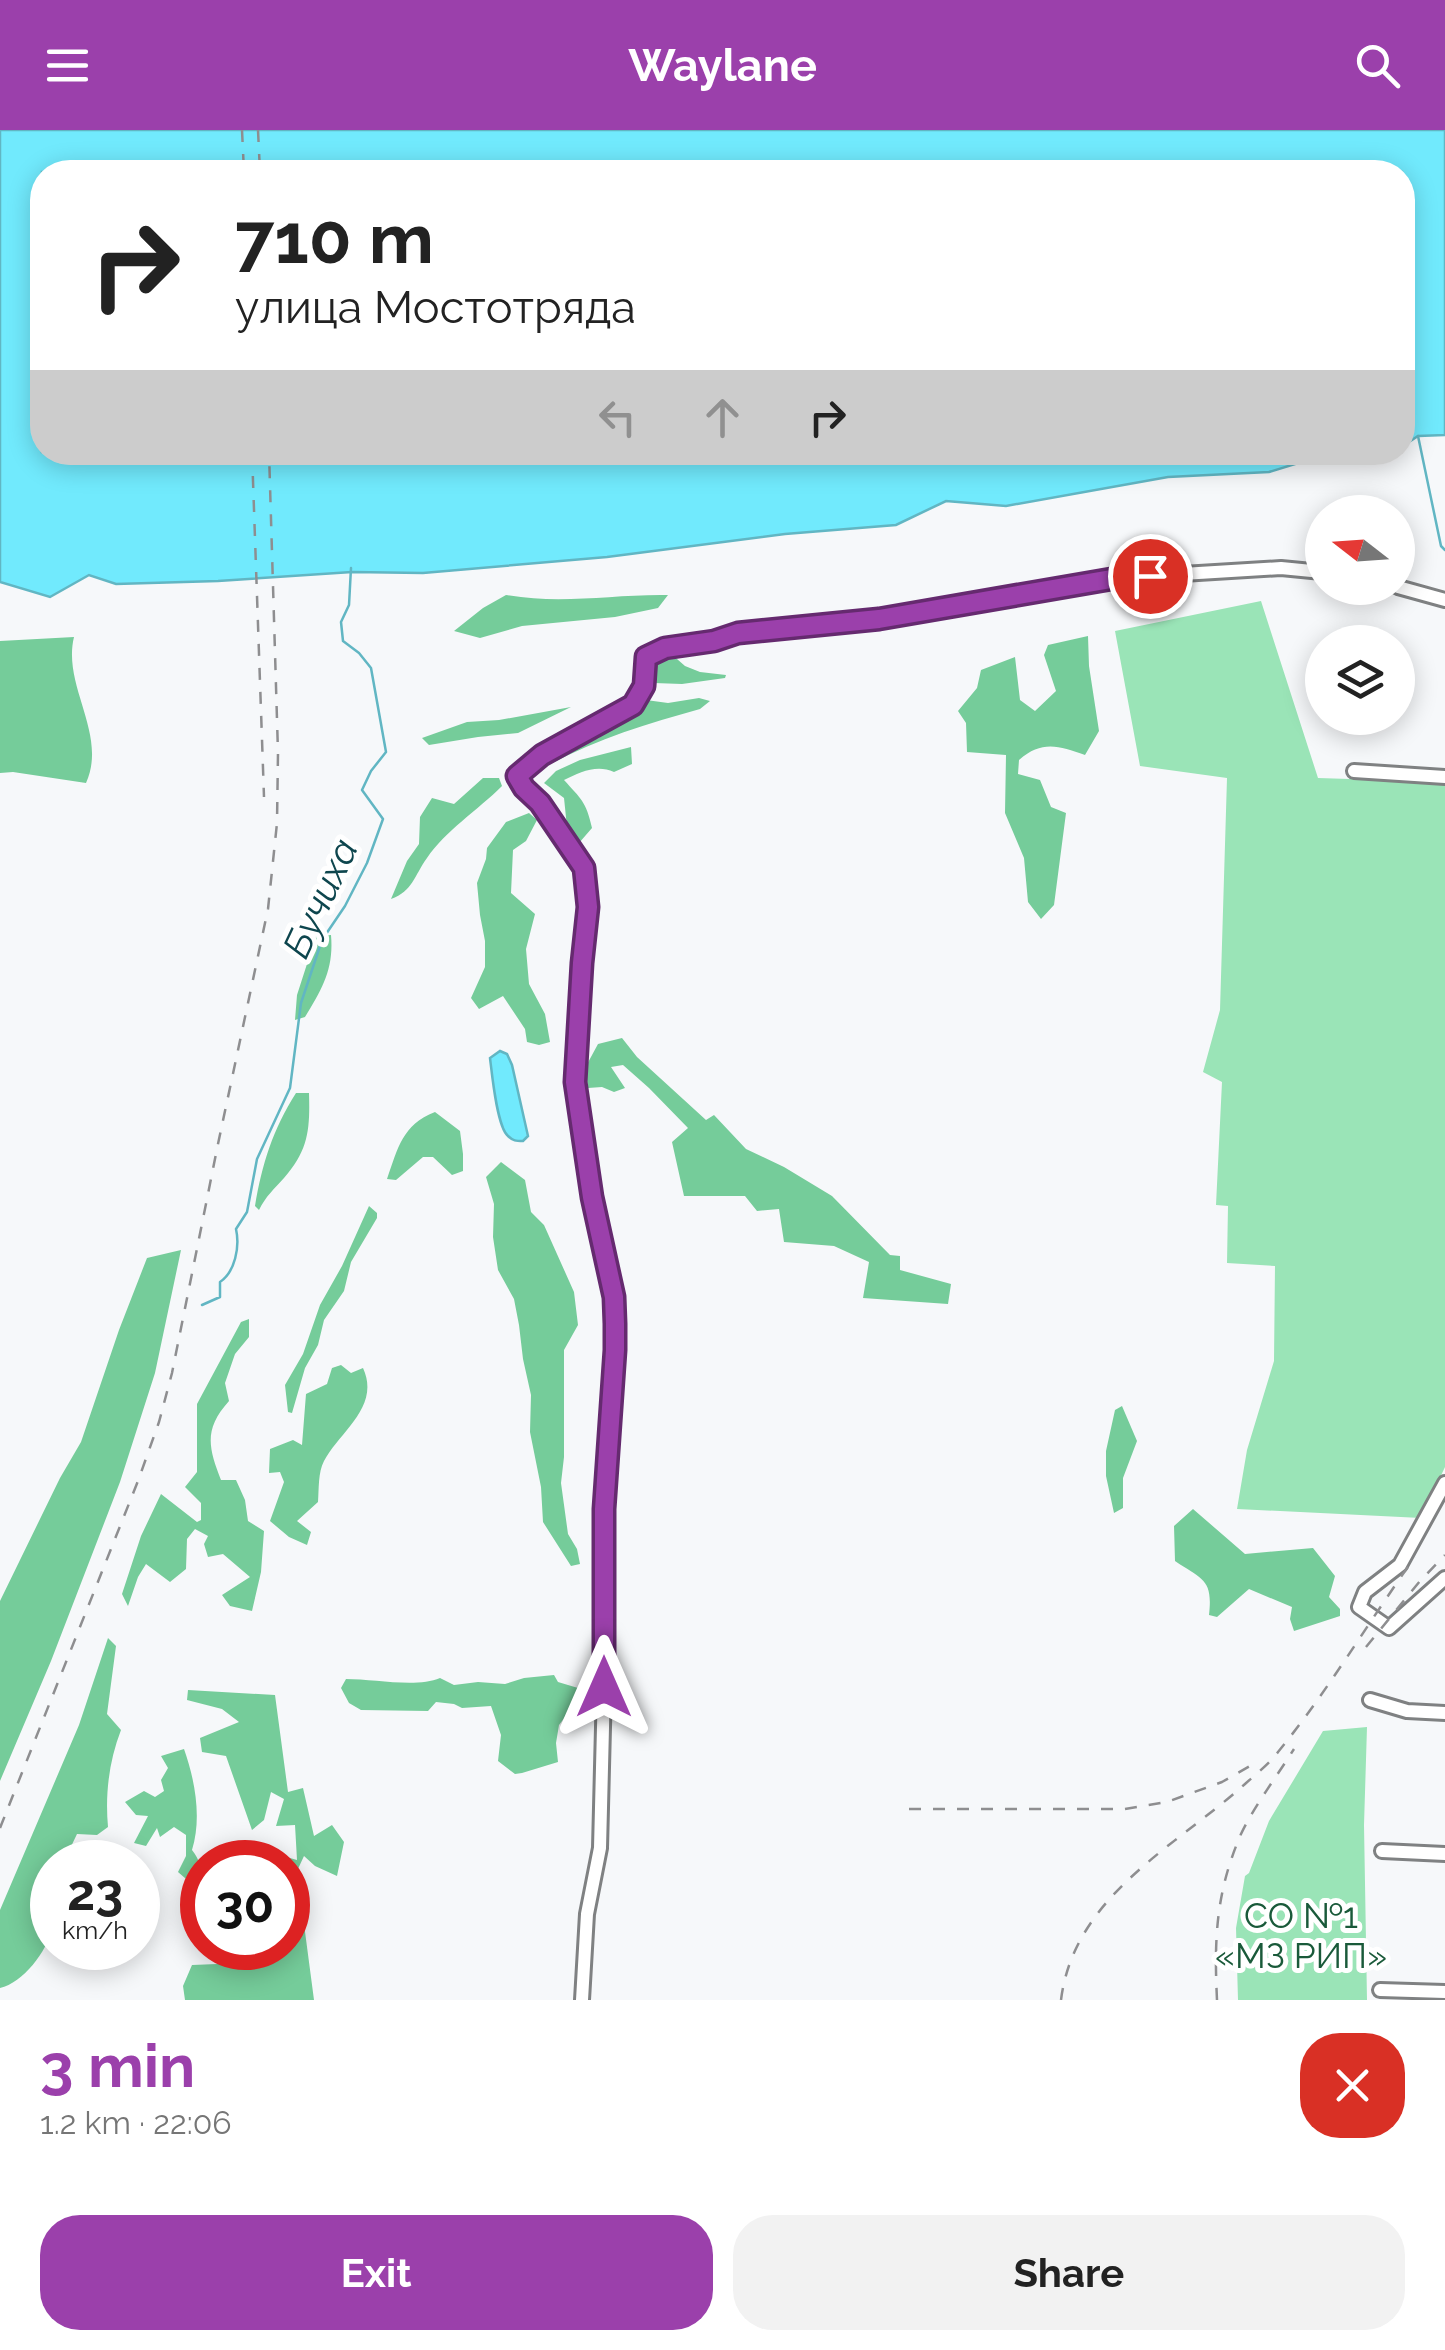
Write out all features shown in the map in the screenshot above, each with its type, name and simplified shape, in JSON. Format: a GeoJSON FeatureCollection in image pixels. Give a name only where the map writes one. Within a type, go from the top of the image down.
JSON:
{"type":"FeatureCollection","features":[{"type":"Feature","properties":{"kind":"street"},"geometry":{"type":"LineString","coordinates":[[582,2000],[587,1914],[600,1848],[604,1509],[615,1350],[614,1297],[592,1197],[575,1082],[588,907],[584,868],[517,776],[542,755],[633,705],[644,686],[646,657],[665,648],[714,641],[738,633],[879,619],[1117,578],[1281,568],[1305,570]]}},
{"type":"Feature","properties":{"kind":"street"},"geometry":{"type":"LineString","coordinates":[[1415,592],[1445,600]]}},
{"type":"Feature","properties":{"kind":"street"},"geometry":{"type":"LineString","coordinates":[[1354,772],[1445,777]]}},
{"type":"Feature","properties":{"kind":"street"},"geometry":{"type":"LineString","coordinates":[[1445,1483],[1400,1565],[1365,1592],[1358,1607],[1389,1628],[1445,1578]]}},
{"type":"Feature","properties":{"kind":"street"},"geometry":{"type":"LineString","coordinates":[[1370,1700],[1407,1711],[1445,1713]]}},
{"type":"Feature","properties":{"kind":"street"},"geometry":{"type":"LineString","coordinates":[[1382,1851],[1445,1854]]}},
{"type":"Feature","properties":{"kind":"street"},"geometry":{"type":"LineString","coordinates":[[1380,1990],[1445,1992]]}},
{"type":"Feature","properties":{"kind":"green space"},"geometry":{"type":"Polygon","coordinates":[[[506,595],[568,599],[668,595],[658,608],[615,617],[522,626],[480,638],[454,631],[506,595]]]}},
{"type":"Feature","properties":{"kind":"green space"},"geometry":{"type":"Polygon","coordinates":[[[1261,601],[1318,778],[1445,782],[1445,1467],[1421,1518],[1237,1509],[1247,1450],[1274,1361],[1275,1266],[1227,1263],[1228,1206],[1216,1205],[1222,1082],[1203,1072],[1220,1010],[1227,778],[1140,766],[1115,631],[1261,601]]]}},
{"type":"Feature","properties":{"kind":"green space"},"geometry":{"type":"Polygon","coordinates":[[[1088,636],[1099,731],[1085,755],[1043,747],[1019,760],[1018,774],[1040,780],[1051,807],[1066,813],[1054,905],[1041,919],[1028,902],[1024,858],[1005,813],[1006,755],[967,752],[966,723],[958,711],[977,688],[981,670],[1015,657],[1020,700],[1035,711],[1056,691],[1044,655],[1048,645],[1088,636]]]}},
{"type":"Feature","properties":{"kind":"green space"},"geometry":{"type":"Polygon","coordinates":[[[74,637],[74,674],[92,746],[86,783],[0,773],[0,641],[74,637]]]}},
{"type":"Feature","properties":{"kind":"green space"},"geometry":{"type":"Polygon","coordinates":[[[659,659],[677,659],[700,672],[726,675],[682,684],[654,683],[650,671],[659,659]]]}},
{"type":"Feature","properties":{"kind":"green space"},"geometry":{"type":"Polygon","coordinates":[[[699,698],[710,701],[700,709],[595,743],[535,773],[537,763],[563,747],[599,738],[605,727],[646,700],[668,703],[699,698]]]}},
{"type":"Feature","properties":{"kind":"green space"},"geometry":{"type":"Polygon","coordinates":[[[571,707],[518,733],[429,745],[422,738],[467,722],[571,707]]]}},
{"type":"Feature","properties":{"kind":"green space"},"geometry":{"type":"Polygon","coordinates":[[[631,747],[632,764],[614,772],[589,770],[564,780],[582,801],[592,828],[579,843],[567,827],[564,798],[544,783],[556,771],[580,760],[631,747]]]}},
{"type":"Feature","properties":{"kind":"green space"},"geometry":{"type":"Polygon","coordinates":[[[483,778],[499,778],[502,786],[443,839],[409,887],[391,899],[419,844],[420,817],[432,798],[454,804],[483,778]]]}},
{"type":"Feature","properties":{"kind":"green space"},"geometry":{"type":"Polygon","coordinates":[[[529,813],[537,820],[526,841],[513,850],[511,893],[535,914],[526,949],[529,984],[545,1014],[550,1042],[539,1045],[527,1042],[525,1029],[503,996],[479,1009],[471,998],[485,967],[477,883],[487,848],[506,822],[529,813]]]}},
{"type":"Feature","properties":{"kind":"green space"},"geometry":{"type":"Polygon","coordinates":[[[331,935],[326,978],[305,1017],[295,1020],[297,995],[316,936],[331,935]]]}},
{"type":"Feature","properties":{"kind":"green space"},"geometry":{"type":"Polygon","coordinates":[[[622,1038],[637,1057],[706,1120],[714,1115],[746,1149],[832,1196],[890,1255],[900,1256],[900,1270],[951,1284],[948,1304],[863,1298],[869,1262],[834,1246],[784,1242],[779,1209],[757,1211],[745,1196],[684,1196],[672,1142],[688,1128],[623,1065],[611,1067],[625,1088],[614,1092],[602,1087],[588,1088],[585,1068],[598,1044],[622,1038]]]}},
{"type":"Feature","properties":{"kind":"green space"},"geometry":{"type":"Polygon","coordinates":[[[296,1093],[309,1093],[303,1148],[259,1210],[255,1206],[265,1161],[296,1093]]]}},
{"type":"Feature","properties":{"kind":"green space"},"geometry":{"type":"Polygon","coordinates":[[[435,1112],[460,1131],[463,1171],[452,1175],[433,1157],[423,1157],[396,1180],[387,1179],[408,1131],[435,1112]]]}},
{"type":"Feature","properties":{"kind":"green space"},"geometry":{"type":"Polygon","coordinates":[[[501,1162],[525,1180],[531,1212],[544,1225],[574,1292],[578,1325],[564,1350],[561,1483],[568,1534],[580,1564],[571,1566],[543,1522],[541,1487],[530,1432],[531,1395],[519,1325],[514,1299],[498,1270],[494,1204],[486,1177],[501,1162]]]}},
{"type":"Feature","properties":{"kind":"green space"},"geometry":{"type":"Polygon","coordinates":[[[369,1206],[377,1218],[351,1262],[344,1291],[324,1320],[292,1413],[288,1412],[285,1385],[303,1354],[320,1305],[369,1206]]]}},
{"type":"Feature","properties":{"kind":"green space"},"geometry":{"type":"Polygon","coordinates":[[[181,1250],[155,1373],[120,1482],[0,1781],[0,1601],[81,1442],[147,1258],[181,1250]]]}},
{"type":"Feature","properties":{"kind":"green space"},"geometry":{"type":"Polygon","coordinates":[[[249,1319],[249,1337],[235,1354],[225,1383],[229,1401],[215,1421],[211,1439],[221,1480],[236,1480],[245,1500],[248,1521],[264,1531],[261,1572],[252,1611],[230,1606],[222,1595],[250,1577],[223,1554],[208,1557],[204,1544],[208,1536],[195,1529],[187,1539],[186,1569],[170,1582],[146,1564],[128,1606],[122,1594],[141,1536],[161,1494],[197,1522],[201,1520],[201,1503],[185,1487],[197,1472],[197,1404],[241,1322],[249,1319]]]}},
{"type":"Feature","properties":{"kind":"green space"},"geometry":{"type":"Polygon","coordinates":[[[341,1365],[351,1373],[363,1368],[367,1395],[356,1418],[324,1461],[318,1502],[297,1521],[311,1532],[307,1545],[289,1537],[270,1521],[284,1482],[280,1472],[269,1473],[270,1449],[293,1440],[302,1445],[306,1394],[327,1384],[332,1368],[341,1365]]]}},
{"type":"Feature","properties":{"kind":"green space"},"geometry":{"type":"Polygon","coordinates":[[[1122,1406],[1137,1441],[1123,1478],[1123,1508],[1114,1513],[1106,1476],[1106,1451],[1115,1410],[1122,1406]]]}},
{"type":"Feature","properties":{"kind":"green space"},"geometry":{"type":"Polygon","coordinates":[[[1193,1509],[1245,1554],[1313,1548],[1335,1576],[1329,1597],[1340,1609],[1340,1616],[1294,1631],[1292,1607],[1249,1589],[1217,1617],[1209,1615],[1209,1594],[1204,1582],[1175,1561],[1174,1526],[1193,1509]]]}},
{"type":"Feature","properties":{"kind":"green space"},"geometry":{"type":"Polygon","coordinates":[[[108,1638],[116,1646],[107,1714],[121,1730],[109,1778],[108,1827],[97,1835],[77,1834],[74,1840],[30,1840],[30,1967],[17,1980],[0,1988],[0,1910],[79,1725],[108,1638]]]}},
{"type":"Feature","properties":{"kind":"green space"},"geometry":{"type":"Polygon","coordinates":[[[554,1675],[558,1682],[578,1688],[571,1709],[559,1725],[558,1762],[515,1774],[498,1761],[501,1735],[491,1706],[462,1708],[436,1702],[428,1711],[361,1710],[349,1703],[341,1688],[346,1679],[408,1683],[440,1678],[454,1685],[505,1684],[554,1675]]]}},
{"type":"Feature","properties":{"kind":"green space"},"geometry":{"type":"Polygon","coordinates":[[[188,1690],[275,1695],[288,1792],[303,1788],[314,1836],[332,1825],[344,1842],[337,1876],[310,1861],[310,1840],[296,1840],[295,1825],[276,1826],[284,1799],[271,1792],[264,1820],[252,1830],[226,1756],[202,1752],[200,1738],[239,1722],[222,1709],[187,1700],[188,1690]]]}},
{"type":"Feature","properties":{"kind":"green space","name":"СО №1 «МЗ РИП»"},"geometry":{"type":"Polygon","coordinates":[[[1367,1727],[1364,1825],[1367,2000],[1238,2000],[1236,1928],[1245,1876],[1269,1821],[1323,1731],[1367,1727]]]}},
{"type":"Feature","properties":{"kind":"green space"},"geometry":{"type":"Polygon","coordinates":[[[184,1749],[196,1799],[194,1840],[186,1840],[186,1835],[174,1827],[160,1837],[157,1828],[150,1840],[136,1840],[148,1816],[136,1815],[125,1802],[144,1791],[155,1797],[164,1791],[161,1780],[168,1768],[161,1756],[184,1749]]]}},
{"type":"Feature","properties":{"kind":"green space"},"geometry":{"type":"Polygon","coordinates":[[[190,1970],[310,1970],[314,2000],[185,2000],[183,1986],[190,1970]]]}},
{"type":"Feature","properties":{"kind":"water"},"geometry":{"type":"Polygon","coordinates":[[[0,130],[1445,130],[1445,435],[1415,438],[1415,160],[30,160],[30,465],[1292,465],[1269,472],[1168,477],[1006,506],[946,501],[896,525],[785,534],[607,557],[423,573],[352,572],[218,581],[116,584],[89,575],[50,597],[0,582],[0,130]]]}},
{"type":"Feature","properties":{"kind":"water"},"geometry":{"type":"Polygon","coordinates":[[[500,1051],[507,1054],[512,1065],[528,1136],[523,1141],[508,1136],[498,1112],[490,1058],[500,1051]]]}},
{"type":"Feature","properties":{"kind":"waterway"},"geometry":{"type":"LineString","coordinates":[[1418,436],[1445,550]]}},
{"type":"Feature","properties":{"kind":"waterway","name":"Бучиха"},"geometry":{"type":"LineString","coordinates":[[202,1305],[220,1297],[220,1282],[233,1266],[236,1229],[247,1212],[257,1159],[290,1088],[301,1003],[322,940],[367,863],[383,819],[362,790],[386,752],[371,668],[343,641],[341,622],[349,605],[351,568]]}},
{"type":"Feature","properties":{"kind":"railway"},"geometry":{"type":"LineString","coordinates":[[242,130],[243,160]]}},
{"type":"Feature","properties":{"kind":"railway"},"geometry":{"type":"LineString","coordinates":[[258,130],[259,160]]}},
{"type":"Feature","properties":{"kind":"railway"},"geometry":{"type":"LineString","coordinates":[[252,465],[264,797]]}},
{"type":"Feature","properties":{"kind":"railway"},"geometry":{"type":"LineString","coordinates":[[0,1828],[159,1422],[268,909],[277,823],[278,753],[269,465]]}},
{"type":"Feature","properties":{"kind":"railway"},"geometry":{"type":"LineString","coordinates":[[1366,1647],[1445,1555]]}},
{"type":"Feature","properties":{"kind":"railway"},"geometry":{"type":"LineString","coordinates":[[1061,2000],[1070,1963],[1085,1931],[1106,1903],[1274,1756],[1314,1705],[1415,1557]]}},
{"type":"Feature","properties":{"kind":"railway"},"geometry":{"type":"LineString","coordinates":[[1217,2000],[1217,1936],[1226,1876],[1241,1834],[1294,1749]]}},
{"type":"Feature","properties":{"kind":"railway"},"geometry":{"type":"LineString","coordinates":[[909,1809],[1125,1809],[1167,1802],[1222,1782],[1250,1766]]}},
{"type":"Feature","properties":{"kind":"route"},"geometry":{"type":"LineString","coordinates":[[604,1687],[604,1509],[615,1324],[614,1297],[592,1197],[575,1082],[588,907],[584,868],[517,776],[542,755],[633,705],[644,686],[646,657],[665,648],[714,641],[738,633],[879,619],[1117,578],[1150,576]]}}]}
